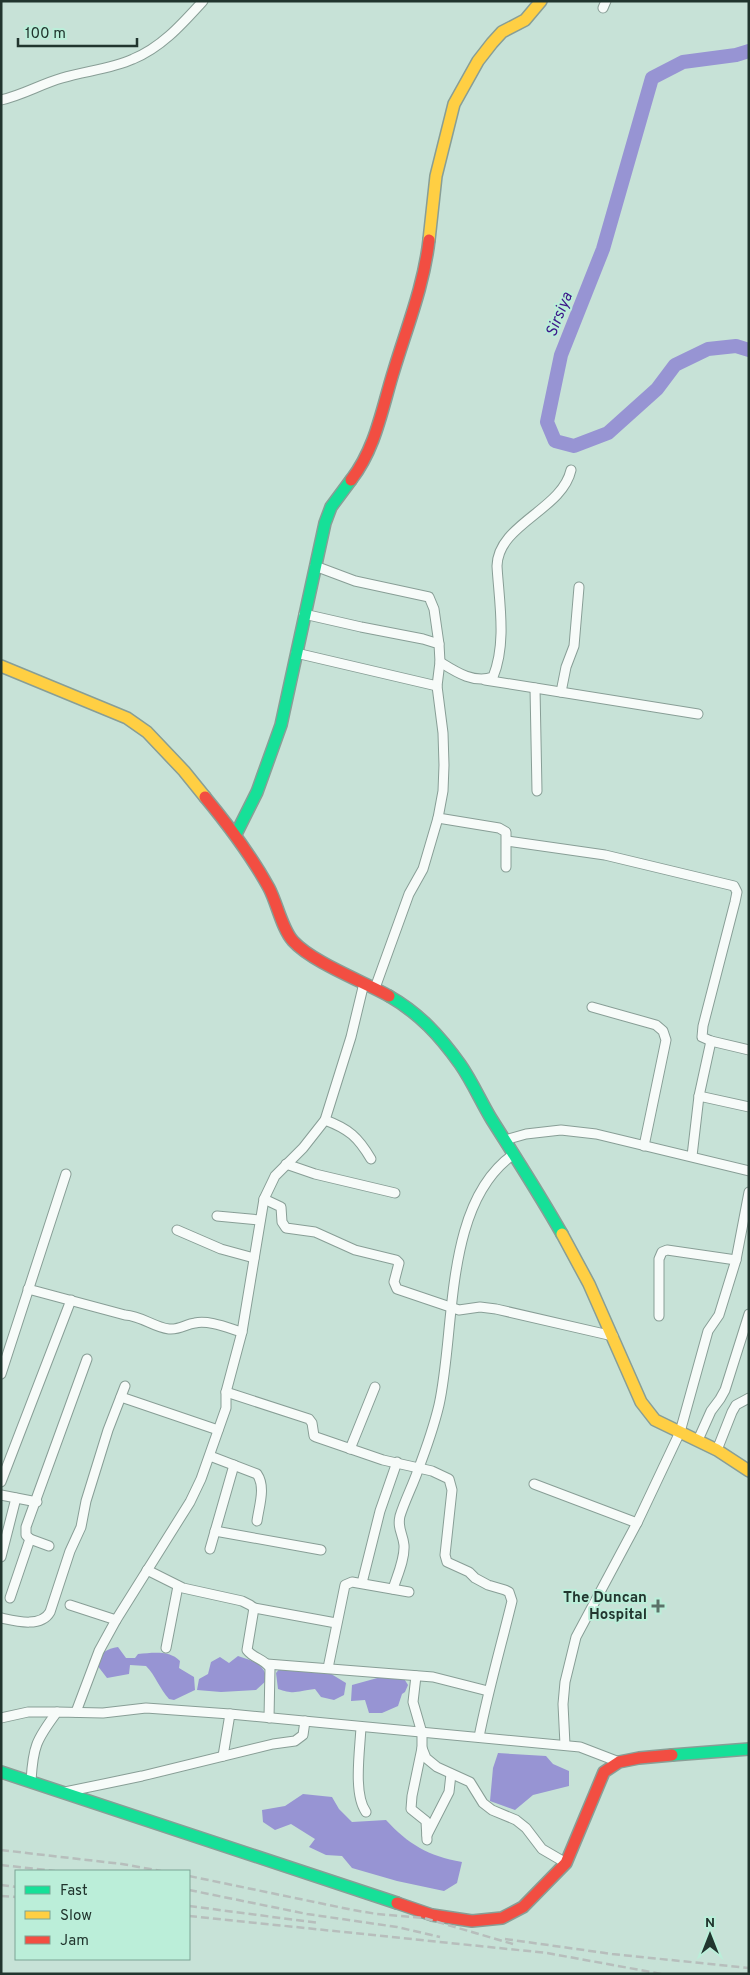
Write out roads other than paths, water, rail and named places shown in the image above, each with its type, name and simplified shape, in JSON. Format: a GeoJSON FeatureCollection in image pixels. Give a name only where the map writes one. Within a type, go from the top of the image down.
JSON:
{"type":"FeatureCollection","features":[{"type":"Feature","properties":{"kind":"street"},"geometry":{"type":"LineString","coordinates":[[1,100],[17,96],[60,78],[132,60],[153,49],[168,37],[203,1]]}},
{"type":"Feature","properties":{"kind":"street"},"geometry":{"type":"LineString","coordinates":[[236,834],[257,792],[281,725],[325,523],[331,507],[360,469],[377,431],[394,370],[415,308],[427,259],[436,176],[454,104],[478,61],[492,42],[502,32],[525,20],[541,1]]}},
{"type":"Feature","properties":{"kind":"street"},"geometry":{"type":"LineString","coordinates":[[485,680],[493,676],[500,655],[497,558],[502,545],[559,493],[569,481],[571,470]]}},
{"type":"Feature","properties":{"kind":"street"},"geometry":{"type":"LineString","coordinates":[[315,566],[356,581],[429,597],[434,609],[439,644],[440,662],[437,686],[443,733],[444,765],[443,791],[438,818],[423,869],[409,894],[375,988]]}},
{"type":"Feature","properties":{"kind":"street"},"geometry":{"type":"LineString","coordinates":[[561,692],[566,667],[574,646],[579,586]]}},
{"type":"Feature","properties":{"kind":"street"},"geometry":{"type":"LineString","coordinates":[[304,614],[423,638],[439,644]]}},
{"type":"Feature","properties":{"kind":"street"},"geometry":{"type":"LineString","coordinates":[[296,653],[437,686]]}},
{"type":"Feature","properties":{"kind":"street"},"geometry":{"type":"LineString","coordinates":[[440,662],[460,674],[485,680],[698,714]]}},
{"type":"Feature","properties":{"kind":"street"},"geometry":{"type":"LineString","coordinates":[[1,666],[127,718],[147,732],[184,771],[236,834],[259,869],[277,903],[286,930],[292,940],[302,949],[410,1008],[436,1033],[461,1065],[479,1099],[547,1207],[584,1276],[612,1336],[630,1382],[641,1402],[655,1420],[717,1450],[749,1470]]}},
{"type":"Feature","properties":{"kind":"street"},"geometry":{"type":"LineString","coordinates":[[535,688],[537,791]]}},
{"type":"Feature","properties":{"kind":"street"},"geometry":{"type":"LineString","coordinates":[[438,818],[499,828],[506,832],[506,866]]}},
{"type":"Feature","properties":{"kind":"street"},"geometry":{"type":"LineString","coordinates":[[507,841],[605,856],[734,886],[737,892],[735,902],[702,1036],[711,1041],[749,1050]]}},
{"type":"Feature","properties":{"kind":"street"},"geometry":{"type":"LineString","coordinates":[[76,1712],[99,1651],[116,1620],[190,1502],[210,1456],[226,1408],[226,1392],[242,1332],[264,1200],[275,1176],[303,1148],[325,1120],[352,1037],[364,983]]}},
{"type":"Feature","properties":{"kind":"street"},"geometry":{"type":"LineString","coordinates":[[592,1008],[656,1025],[663,1031],[666,1040],[644,1146]]}},
{"type":"Feature","properties":{"kind":"street"},"geometry":{"type":"LineString","coordinates":[[692,1156],[699,1096],[711,1041]]}},
{"type":"Feature","properties":{"kind":"street"},"geometry":{"type":"LineString","coordinates":[[699,1096],[749,1107]]}},
{"type":"Feature","properties":{"kind":"street"},"geometry":{"type":"LineString","coordinates":[[325,1120],[339,1125],[353,1134],[371,1159]]}},
{"type":"Feature","properties":{"kind":"street"},"geometry":{"type":"LineString","coordinates":[[505,1140],[526,1134],[562,1130],[596,1134],[749,1171]]}},
{"type":"Feature","properties":{"kind":"street"},"geometry":{"type":"LineString","coordinates":[[393,1589],[404,1551],[404,1544],[399,1531],[400,1516],[419,1468],[439,1405],[449,1343],[450,1306],[457,1265],[474,1203],[480,1190],[501,1163],[514,1154]]}},
{"type":"Feature","properties":{"kind":"street"},"geometry":{"type":"LineString","coordinates":[[286,1164],[316,1174],[395,1193]]}},
{"type":"Feature","properties":{"kind":"street"},"geometry":{"type":"LineString","coordinates":[[1,1374],[66,1174]]}},
{"type":"Feature","properties":{"kind":"street"},"geometry":{"type":"LineString","coordinates":[[564,1745],[564,1682],[576,1637],[636,1523],[680,1432],[708,1331],[719,1315],[736,1260],[749,1192]]}},
{"type":"Feature","properties":{"kind":"street"},"geometry":{"type":"LineString","coordinates":[[264,1200],[281,1207],[282,1222],[286,1228],[316,1232],[354,1250],[396,1260],[398,1263],[394,1282],[397,1289],[459,1310],[480,1307],[496,1308],[612,1336]]}},
{"type":"Feature","properties":{"kind":"street"},"geometry":{"type":"LineString","coordinates":[[217,1216],[260,1220]]}},
{"type":"Feature","properties":{"kind":"street"},"geometry":{"type":"LineString","coordinates":[[176,1230],[221,1249],[254,1258]]}},
{"type":"Feature","properties":{"kind":"street"},"geometry":{"type":"LineString","coordinates":[[659,1316],[659,1259],[662,1252],[667,1250],[736,1260]]}},
{"type":"Feature","properties":{"kind":"street"},"geometry":{"type":"LineString","coordinates":[[28,1288],[126,1315],[139,1316],[161,1328],[178,1329],[201,1322],[242,1332]]}},
{"type":"Feature","properties":{"kind":"street"},"geometry":{"type":"LineString","coordinates":[[1,1482],[71,1300]]}},
{"type":"Feature","properties":{"kind":"street"},"geometry":{"type":"LineString","coordinates":[[698,1440],[711,1411],[725,1390],[749,1314]]}},
{"type":"Feature","properties":{"kind":"street"},"geometry":{"type":"LineString","coordinates":[[49,1546],[30,1539],[26,1535],[26,1527],[37,1502],[87,1359]]}},
{"type":"Feature","properties":{"kind":"street"},"geometry":{"type":"LineString","coordinates":[[1,1618],[32,1622],[43,1619],[50,1612],[70,1551],[81,1527],[86,1501],[108,1430],[125,1386]]}},
{"type":"Feature","properties":{"kind":"street"},"geometry":{"type":"LineString","coordinates":[[350,1449],[374,1388]]}},
{"type":"Feature","properties":{"kind":"street"},"geometry":{"type":"LineString","coordinates":[[226,1392],[309,1419],[312,1423],[314,1436],[383,1460],[440,1474],[449,1480],[452,1486],[445,1555],[447,1562],[469,1572],[475,1578],[488,1585],[505,1590],[511,1596],[512,1601],[494,1676],[488,1691],[479,1737]]}},
{"type":"Feature","properties":{"kind":"street"},"geometry":{"type":"LineString","coordinates":[[121,1396],[218,1430]]}},
{"type":"Feature","properties":{"kind":"street"},"geometry":{"type":"LineString","coordinates":[[717,1450],[732,1412],[736,1406],[749,1398]]}},
{"type":"Feature","properties":{"kind":"street"},"geometry":{"type":"LineString","coordinates":[[210,1456],[257,1474],[261,1480],[257,1521]]}},
{"type":"Feature","properties":{"kind":"street"},"geometry":{"type":"LineString","coordinates":[[362,1583],[380,1511],[397,1462]]}},
{"type":"Feature","properties":{"kind":"street"},"geometry":{"type":"LineString","coordinates":[[210,1549],[234,1465]]}},
{"type":"Feature","properties":{"kind":"street"},"geometry":{"type":"LineString","coordinates":[[534,1484],[636,1523]]}},
{"type":"Feature","properties":{"kind":"street"},"geometry":{"type":"LineString","coordinates":[[1,1495],[37,1502]]}},
{"type":"Feature","properties":{"kind":"street"},"geometry":{"type":"LineString","coordinates":[[1,1557],[16,1498]]}},
{"type":"Feature","properties":{"kind":"street"},"geometry":{"type":"LineString","coordinates":[[215,1531],[321,1550]]}},
{"type":"Feature","properties":{"kind":"street"},"geometry":{"type":"LineString","coordinates":[[10,1598],[30,1539]]}},
{"type":"Feature","properties":{"kind":"street"},"geometry":{"type":"LineString","coordinates":[[147,1570],[178,1586],[242,1601],[254,1608],[336,1623]]}},
{"type":"Feature","properties":{"kind":"street"},"geometry":{"type":"LineString","coordinates":[[328,1668],[345,1585],[352,1582],[362,1583],[409,1592]]}},
{"type":"Feature","properties":{"kind":"street"},"geometry":{"type":"LineString","coordinates":[[166,1648],[178,1586]]}},
{"type":"Feature","properties":{"kind":"street"},"geometry":{"type":"LineString","coordinates":[[70,1605],[116,1620]]}},
{"type":"Feature","properties":{"kind":"street"},"geometry":{"type":"LineString","coordinates":[[254,1608],[247,1650],[251,1656],[264,1660],[270,1668],[269,1718]]}},
{"type":"Feature","properties":{"kind":"street"},"geometry":{"type":"LineString","coordinates":[[267,1664],[433,1677],[488,1691]]}},
{"type":"Feature","properties":{"kind":"street"},"geometry":{"type":"LineString","coordinates":[[416,1676],[413,1702],[422,1733],[422,1748],[411,1809],[426,1821],[427,1838],[449,1792],[451,1774]]}},
{"type":"Feature","properties":{"kind":"street"},"geometry":{"type":"LineString","coordinates":[[1,1718],[28,1712],[103,1713],[146,1708],[564,1745],[580,1747],[619,1762]]}},
{"type":"Feature","properties":{"kind":"street"},"geometry":{"type":"LineString","coordinates":[[31,1781],[37,1742],[58,1712]]}},
{"type":"Feature","properties":{"kind":"street"},"geometry":{"type":"LineString","coordinates":[[223,1756],[230,1714]]}},
{"type":"Feature","properties":{"kind":"street"},"geometry":{"type":"LineString","coordinates":[[64,1792],[142,1776],[273,1744],[295,1741],[302,1735],[305,1721]]}},
{"type":"Feature","properties":{"kind":"street"},"geometry":{"type":"LineString","coordinates":[[361,1727],[359,1790],[362,1807],[366,1812]]}},
{"type":"Feature","properties":{"kind":"street"},"geometry":{"type":"LineString","coordinates":[[422,1748],[426,1758],[437,1767],[470,1782],[483,1803],[492,1810],[516,1820],[526,1828],[542,1850],[566,1863]]}},
{"type":"Feature","properties":{"kind":"street"},"geometry":{"type":"LineString","coordinates":[[1,1772],[432,1915],[472,1921],[502,1918],[523,1907],[548,1883],[566,1863],[604,1772],[619,1762],[639,1758],[749,1749]]}},
{"type":"Feature","properties":{"kind":"waterway","name":"Sirsiya"},"geometry":{"type":"LineString","coordinates":[[749,51],[736,55],[683,62],[652,78],[603,249],[561,355],[547,422],[555,441],[574,446],[608,433],[657,389],[675,365],[708,349],[736,346],[749,350]]}},
{"type":"Feature","properties":{"kind":"railway"},"geometry":{"type":"LineString","coordinates":[[1,1850],[122,1864],[155,1870]]}},
{"type":"Feature","properties":{"kind":"railway"},"geometry":{"type":"LineString","coordinates":[[1,1865],[46,1870]]}},
{"type":"Feature","properties":{"kind":"railway"},"geometry":{"type":"LineString","coordinates":[[190,1876],[353,1910],[424,1918],[513,1944]]}},
{"type":"Feature","properties":{"kind":"railway"},"geometry":{"type":"LineString","coordinates":[[1,1885],[15,1887]]}},
{"type":"Feature","properties":{"kind":"railway"},"geometry":{"type":"LineString","coordinates":[[190,1890],[307,1914],[397,1927],[440,1937]]}},
{"type":"Feature","properties":{"kind":"railway"},"geometry":{"type":"LineString","coordinates":[[1,1896],[15,1897]]}},
{"type":"Feature","properties":{"kind":"railway"},"geometry":{"type":"LineString","coordinates":[[190,1906],[319,1923]]}},
{"type":"Feature","properties":{"kind":"railway"},"geometry":{"type":"LineString","coordinates":[[190,1916],[547,1953],[662,1974]]}},
{"type":"Feature","properties":{"kind":"railway"},"geometry":{"type":"LineString","coordinates":[[505,1939],[612,1954],[749,1968]]}},
{"type":"Feature","properties":{"kind":"place","name":"The Duncan Hospital"},"geometry":{"type":"Point","coordinates":[658,1606]}}]}
